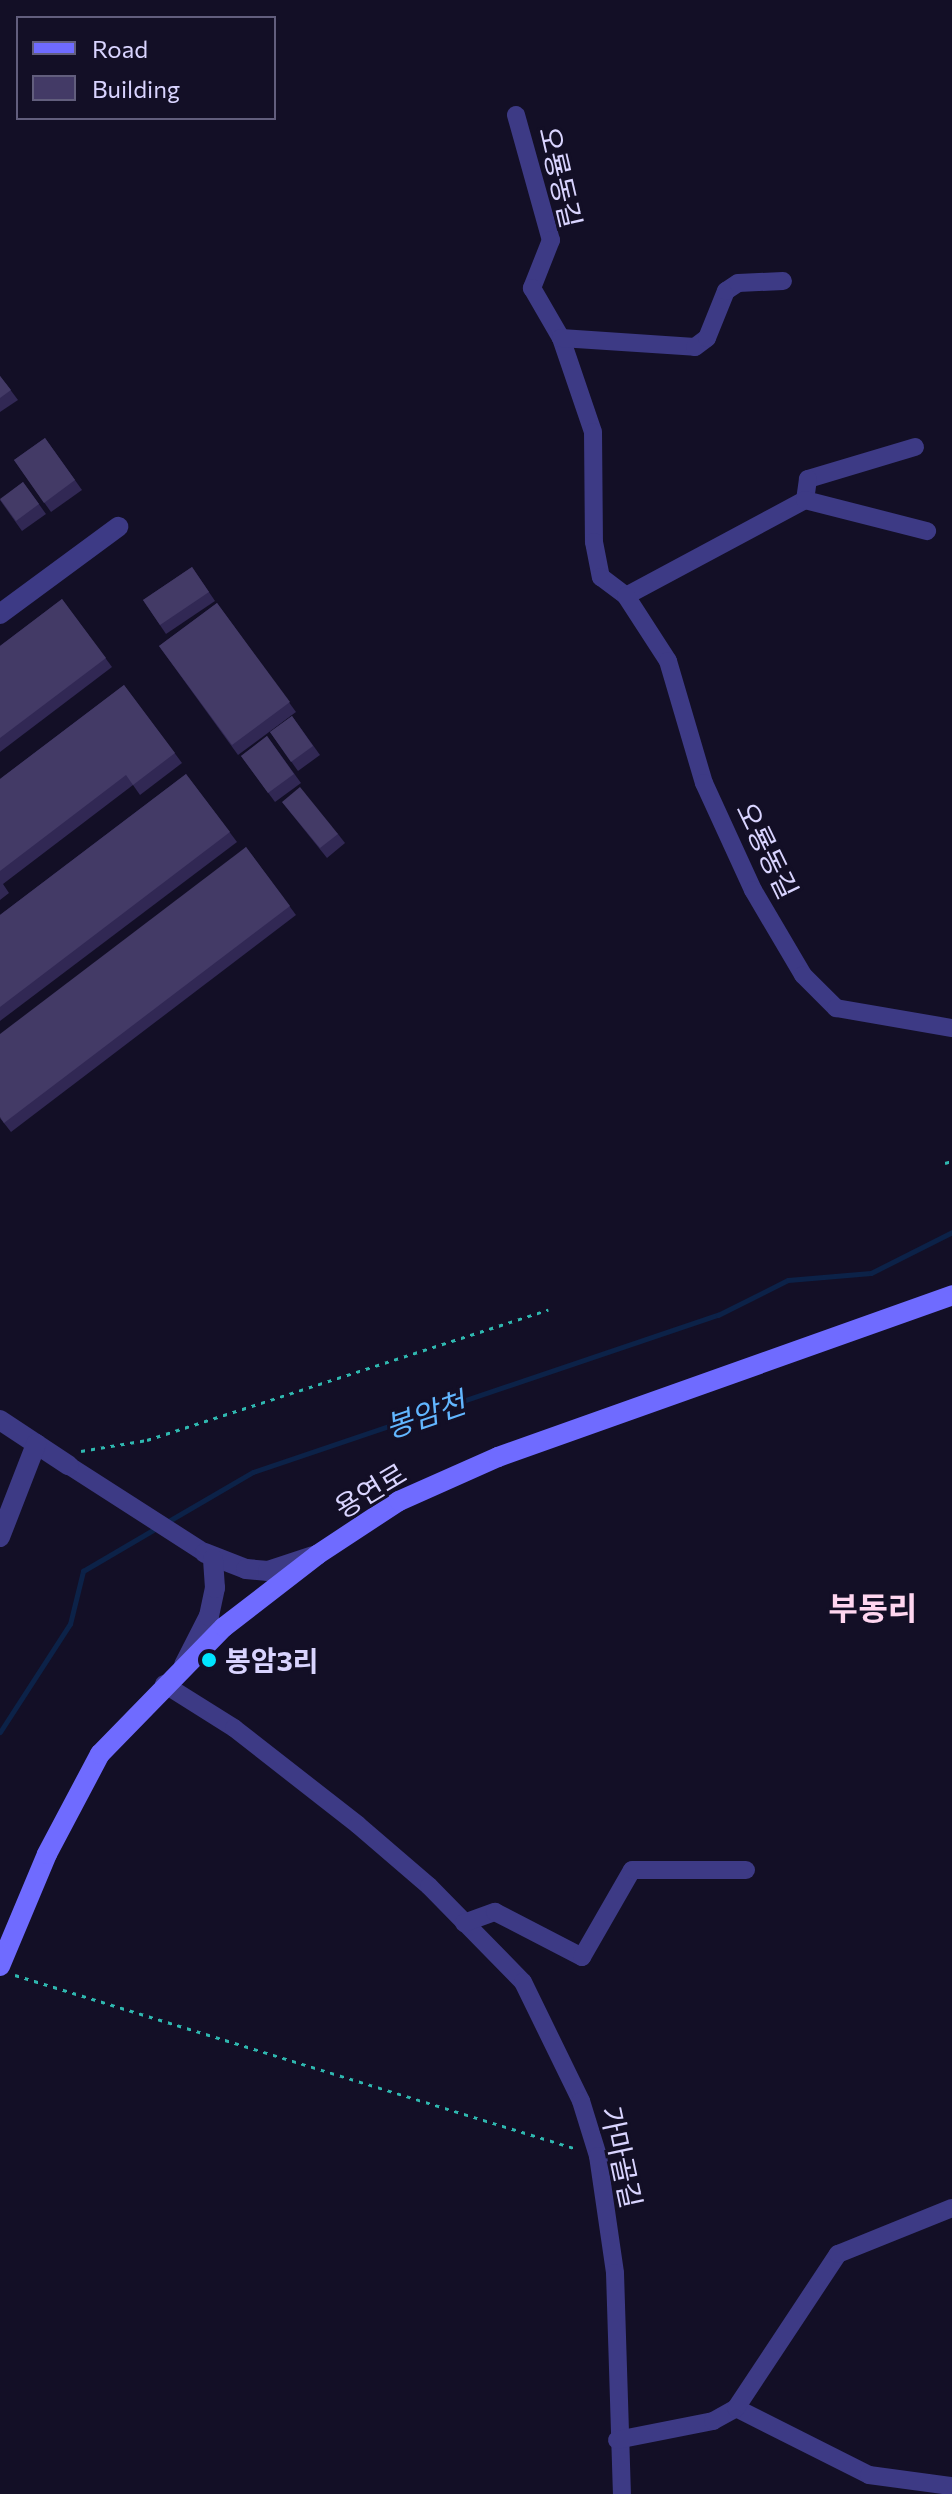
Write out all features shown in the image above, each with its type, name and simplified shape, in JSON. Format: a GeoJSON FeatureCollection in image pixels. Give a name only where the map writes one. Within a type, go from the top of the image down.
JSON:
{"type":"FeatureCollection","features":[{"type":"Feature","properties":{"kind":"main road","name":"용연로"},"geometry":{"type":"LineString","coordinates":[[0,1968],[47,1854],[100,1754],[184,1665],[317,1555],[399,1501],[498,1457],[952,1295]]}},
{"type":"Feature","properties":{"kind":"street","name":"오룡동길"},"geometry":{"type":"LineString","coordinates":[[516,115],[551,240],[532,288],[561,338],[593,432],[594,542],[601,577],[626,596],[668,661],[704,783],[753,890],[803,975],[836,1008],[952,1028]]}},
{"type":"Feature","properties":{"kind":"street"},"geometry":{"type":"LineString","coordinates":[[561,338],[695,347],[707,338],[726,291],[738,283],[783,281]]}},
{"type":"Feature","properties":{"kind":"street"},"geometry":{"type":"LineString","coordinates":[[805,500],[808,479],[915,447]]}},
{"type":"Feature","properties":{"kind":"street"},"geometry":{"type":"LineString","coordinates":[[626,596],[805,500],[927,531]]}},
{"type":"Feature","properties":{"kind":"street"},"geometry":{"type":"LineString","coordinates":[[0,614],[118,527]]}},
{"type":"Feature","properties":{"kind":"street"},"geometry":{"type":"LineString","coordinates":[[0,1420],[209,1556],[268,1571],[317,1555]]}},
{"type":"Feature","properties":{"kind":"street"},"geometry":{"type":"LineString","coordinates":[[0,1537],[42,1448]]}},
{"type":"Feature","properties":{"kind":"street"},"geometry":{"type":"LineString","coordinates":[[184,1665],[209,1616],[215,1588],[209,1556]]}},
{"type":"Feature","properties":{"kind":"street","name":"가마골길"},"geometry":{"type":"LineString","coordinates":[[164,1684],[234,1728],[358,1825],[523,1982],[581,2101],[598,2156],[615,2273],[617,2440],[622,2494]]}},
{"type":"Feature","properties":{"kind":"street"},"geometry":{"type":"LineString","coordinates":[[464,1923],[495,1912],[582,1957],[632,1870],[746,1870]]}},
{"type":"Feature","properties":{"kind":"street"},"geometry":{"type":"LineString","coordinates":[[617,2440],[713,2421],[736,2408],[838,2254],[952,2208]]}},
{"type":"Feature","properties":{"kind":"street"},"geometry":{"type":"LineString","coordinates":[[736,2408],[869,2475],[950,2486]]}},
{"type":"Feature","properties":{"kind":"path"},"geometry":{"type":"LineString","coordinates":[[945,1163],[952,1161]]}},
{"type":"Feature","properties":{"kind":"path"},"geometry":{"type":"LineString","coordinates":[[42,1448],[147,1440],[548,1310]]}},
{"type":"Feature","properties":{"kind":"path"},"geometry":{"type":"LineString","coordinates":[[0,1968],[598,2156]]}},
{"type":"Feature","properties":{"kind":"building"},"geometry":{"type":"Polygon","coordinates":[[[0,376],[11,390],[0,398],[0,376]]]}},
{"type":"Feature","properties":{"kind":"building"},"geometry":{"type":"Polygon","coordinates":[[[45,438],[75,480],[44,503],[14,460],[45,438]]]}},
{"type":"Feature","properties":{"kind":"building"},"geometry":{"type":"Polygon","coordinates":[[[23,482],[39,504],[16,521],[0,499],[23,482]]]}},
{"type":"Feature","properties":{"kind":"building"},"geometry":{"type":"Polygon","coordinates":[[[192,567],[209,592],[160,625],[143,600],[192,567]]]}},
{"type":"Feature","properties":{"kind":"building"},"geometry":{"type":"Polygon","coordinates":[[[62,599],[106,658],[0,738],[0,646],[62,599]]]}},
{"type":"Feature","properties":{"kind":"building"},"geometry":{"type":"Polygon","coordinates":[[[217,603],[290,702],[232,745],[159,646],[217,603]]]}},
{"type":"Feature","properties":{"kind":"building"},"geometry":{"type":"Polygon","coordinates":[[[124,685],[175,753],[133,785],[126,775],[0,871],[0,779],[124,685]]]}},
{"type":"Feature","properties":{"kind":"building"},"geometry":{"type":"Polygon","coordinates":[[[292,716],[313,746],[291,762],[270,732],[292,716]]]}},
{"type":"Feature","properties":{"kind":"building"},"geometry":{"type":"Polygon","coordinates":[[[267,736],[294,774],[268,793],[241,756],[267,736]]]}},
{"type":"Feature","properties":{"kind":"building"},"geometry":{"type":"Polygon","coordinates":[[[186,774],[230,832],[0,1007],[0,915],[186,774]]]}},
{"type":"Feature","properties":{"kind":"building"},"geometry":{"type":"Polygon","coordinates":[[[300,787],[338,834],[320,848],[282,802],[300,787]]]}},
{"type":"Feature","properties":{"kind":"building"},"geometry":{"type":"Polygon","coordinates":[[[246,847],[290,906],[4,1123],[0,1117],[0,1034],[246,847]]]}},
{"type":"Feature","properties":{"kind":"waterway","name":"봉암천"},"geometry":{"type":"LineString","coordinates":[[167,1522],[253,1472],[718,1315],[788,1280],[871,1273],[952,1232]]}},
{"type":"Feature","properties":{"kind":"waterway","name":"봉암천"},"geometry":{"type":"LineString","coordinates":[[0,1732],[70,1624],[83,1571],[158,1527]]}},
{"type":"Feature","properties":{"kind":"place","name":"봉암3리"},"geometry":{"type":"Point","coordinates":[209,1660]}},
{"type":"Feature","properties":{"kind":"district","name":"부동리"},"geometry":{"type":"Point","coordinates":[873,1607]}}]}
